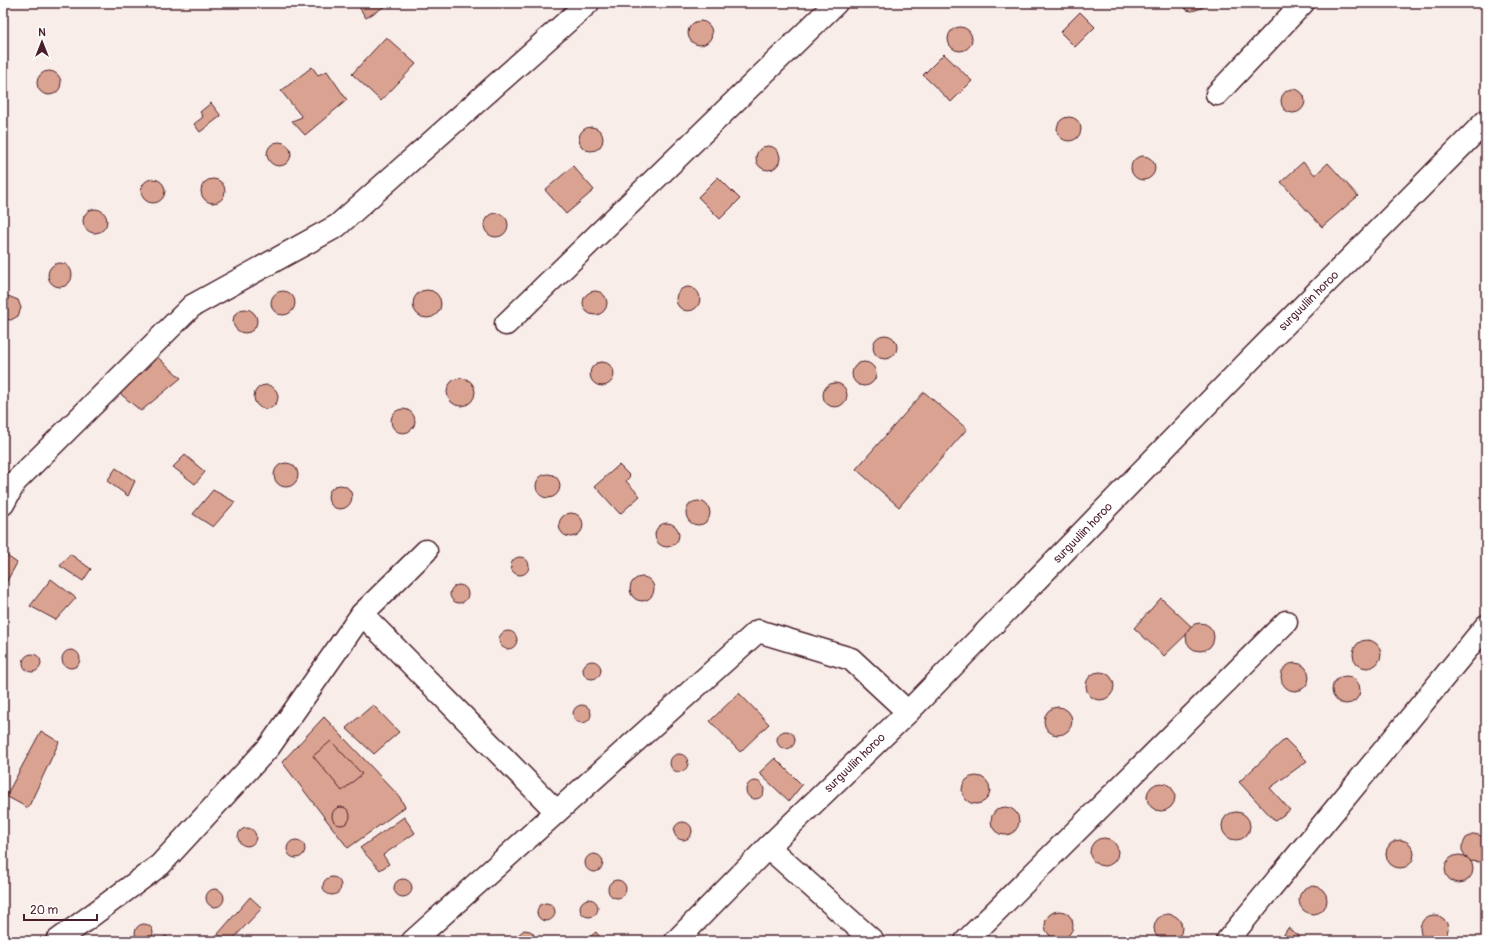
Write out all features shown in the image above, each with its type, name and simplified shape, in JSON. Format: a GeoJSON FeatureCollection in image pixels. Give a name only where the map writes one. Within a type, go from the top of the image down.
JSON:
{"type":"FeatureCollection","features":[{"type":"Feature","properties":{"kind":"street"},"geometry":{"type":"LineString","coordinates":[[506,324],[836,3]]}},
{"type":"Feature","properties":{"kind":"street"},"geometry":{"type":"LineString","coordinates":[[1216,94],[1303,3]]}},
{"type":"Feature","properties":{"kind":"street"},"geometry":{"type":"LineString","coordinates":[[3,504],[15,482],[192,306],[336,226],[576,6]]}},
{"type":"Feature","properties":{"kind":"street","name":"surguuliin horoo"},"geometry":{"type":"LineString","coordinates":[[676,941],[768,847],[908,712],[1486,121]]}},
{"type":"Feature","properties":{"kind":"street"},"geometry":{"type":"LineString","coordinates":[[57,941],[165,860],[269,747],[362,614],[426,551]]}},
{"type":"Feature","properties":{"kind":"street"},"geometry":{"type":"LineString","coordinates":[[362,614],[556,811]]}},
{"type":"Feature","properties":{"kind":"street"},"geometry":{"type":"LineString","coordinates":[[966,941],[1286,622]]}},
{"type":"Feature","properties":{"kind":"street"},"geometry":{"type":"LineString","coordinates":[[1227,941],[1486,626]]}},
{"type":"Feature","properties":{"kind":"street"},"geometry":{"type":"LineString","coordinates":[[413,941],[758,631],[851,659],[908,712]]}},
{"type":"Feature","properties":{"kind":"street"},"geometry":{"type":"LineString","coordinates":[[768,847],[873,941]]}},
{"type":"Feature","properties":{"kind":"building"},"geometry":{"type":"Polygon","coordinates":[[[365,3],[390,3],[366,18],[359,7],[365,3]]]}},
{"type":"Feature","properties":{"kind":"building"},"geometry":{"type":"Polygon","coordinates":[[[1180,3],[1207,3],[1202,8],[1192,11],[1187,10],[1180,3]]]}},
{"type":"Feature","properties":{"kind":"building"},"geometry":{"type":"Polygon","coordinates":[[[1080,12],[1095,27],[1075,47],[1060,32],[1080,12]]]}},
{"type":"Feature","properties":{"kind":"building"},"geometry":{"type":"Polygon","coordinates":[[[700,21],[705,22],[711,28],[711,38],[705,44],[700,45],[695,44],[689,38],[688,33],[689,28],[695,22],[700,21]]]}},
{"type":"Feature","properties":{"kind":"building"},"geometry":{"type":"Polygon","coordinates":[[[960,27],[965,28],[971,34],[971,44],[965,50],[960,51],[955,50],[949,44],[948,39],[949,34],[955,28],[960,27]]]}},
{"type":"Feature","properties":{"kind":"building"},"geometry":{"type":"Polygon","coordinates":[[[386,37],[416,64],[381,101],[352,74],[386,37]]]}},
{"type":"Feature","properties":{"kind":"building"},"geometry":{"type":"Polygon","coordinates":[[[944,54],[972,81],[951,102],[923,75],[944,54]]]}},
{"type":"Feature","properties":{"kind":"building"},"geometry":{"type":"Polygon","coordinates":[[[312,67],[318,75],[327,71],[347,100],[305,135],[292,121],[302,117],[281,91],[312,67]]]}},
{"type":"Feature","properties":{"kind":"building"},"geometry":{"type":"Polygon","coordinates":[[[49,71],[54,72],[60,78],[60,88],[54,94],[49,95],[44,94],[38,88],[37,83],[38,78],[44,72],[49,71]]]}},
{"type":"Feature","properties":{"kind":"building"},"geometry":{"type":"Polygon","coordinates":[[[1293,89],[1302,92],[1305,101],[1302,110],[1293,113],[1284,110],[1281,101],[1284,92],[1293,89]]]}},
{"type":"Feature","properties":{"kind":"building"},"geometry":{"type":"Polygon","coordinates":[[[211,103],[221,116],[200,132],[194,124],[203,117],[200,112],[211,103]]]}},
{"type":"Feature","properties":{"kind":"building"},"geometry":{"type":"Polygon","coordinates":[[[1069,117],[1078,120],[1081,129],[1078,138],[1069,141],[1060,138],[1057,129],[1060,120],[1069,117]]]}},
{"type":"Feature","properties":{"kind":"building"},"geometry":{"type":"Polygon","coordinates":[[[591,127],[596,128],[602,134],[602,144],[596,150],[591,151],[586,150],[580,144],[579,139],[580,134],[586,128],[591,127]]]}},
{"type":"Feature","properties":{"kind":"building"},"geometry":{"type":"Polygon","coordinates":[[[279,142],[284,143],[290,149],[290,159],[284,165],[279,166],[274,165],[268,159],[267,154],[268,149],[274,143],[279,142]]]}},
{"type":"Feature","properties":{"kind":"building"},"geometry":{"type":"Polygon","coordinates":[[[768,146],[773,147],[779,153],[779,163],[773,169],[768,170],[763,169],[757,163],[756,158],[757,153],[763,147],[768,146]]]}},
{"type":"Feature","properties":{"kind":"building"},"geometry":{"type":"Polygon","coordinates":[[[1143,156],[1152,159],[1155,168],[1152,177],[1143,180],[1134,177],[1131,168],[1134,159],[1143,156]]]}},
{"type":"Feature","properties":{"kind":"building"},"geometry":{"type":"Polygon","coordinates":[[[1303,162],[1315,175],[1328,163],[1358,196],[1322,227],[1281,182],[1303,162]]]}},
{"type":"Feature","properties":{"kind":"building"},"geometry":{"type":"Polygon","coordinates":[[[573,166],[594,190],[566,214],[545,190],[573,166]]]}},
{"type":"Feature","properties":{"kind":"building"},"geometry":{"type":"Polygon","coordinates":[[[718,177],[740,199],[720,219],[698,197],[718,177]]]}},
{"type":"Feature","properties":{"kind":"building"},"geometry":{"type":"Polygon","coordinates":[[[153,179],[158,180],[164,186],[164,196],[158,202],[153,203],[148,202],[142,196],[141,191],[142,186],[148,180],[153,179]]]}},
{"type":"Feature","properties":{"kind":"building"},"geometry":{"type":"Polygon","coordinates":[[[213,179],[218,180],[224,186],[224,196],[218,202],[213,203],[208,202],[202,196],[201,191],[202,186],[208,180],[213,179]]]}},
{"type":"Feature","properties":{"kind":"building"},"geometry":{"type":"Polygon","coordinates":[[[95,209],[104,212],[107,221],[104,230],[95,233],[86,230],[83,221],[86,212],[95,209]]]}},
{"type":"Feature","properties":{"kind":"building"},"geometry":{"type":"Polygon","coordinates":[[[496,213],[505,216],[508,225],[505,234],[496,237],[487,234],[484,225],[487,216],[496,213]]]}},
{"type":"Feature","properties":{"kind":"building"},"geometry":{"type":"Polygon","coordinates":[[[60,263],[69,266],[72,275],[69,284],[60,287],[51,284],[48,275],[51,266],[60,263]]]}},
{"type":"Feature","properties":{"kind":"building"},"geometry":{"type":"Polygon","coordinates":[[[688,287],[697,290],[700,299],[697,308],[688,311],[679,308],[676,299],[679,290],[688,287]]]}},
{"type":"Feature","properties":{"kind":"building"},"geometry":{"type":"Polygon","coordinates":[[[427,290],[437,294],[441,304],[437,314],[427,318],[417,314],[413,304],[417,294],[427,290]]]}},
{"type":"Feature","properties":{"kind":"building"},"geometry":{"type":"Polygon","coordinates":[[[283,291],[292,294],[295,303],[292,312],[283,315],[274,312],[271,303],[274,294],[283,291]]]}},
{"type":"Feature","properties":{"kind":"building"},"geometry":{"type":"Polygon","coordinates":[[[595,291],[604,294],[607,303],[604,312],[595,315],[586,312],[583,303],[586,294],[595,291]]]}},
{"type":"Feature","properties":{"kind":"building"},"geometry":{"type":"Polygon","coordinates":[[[8,296],[18,300],[21,308],[18,316],[11,320],[3,319],[3,297],[8,296]]]}},
{"type":"Feature","properties":{"kind":"building"},"geometry":{"type":"Polygon","coordinates":[[[245,309],[254,312],[257,321],[254,330],[245,333],[236,330],[233,321],[236,312],[245,309]]]}},
{"type":"Feature","properties":{"kind":"building"},"geometry":{"type":"Polygon","coordinates":[[[885,335],[894,338],[897,347],[894,356],[885,359],[876,356],[873,347],[876,338],[885,335]]]}},
{"type":"Feature","properties":{"kind":"building"},"geometry":{"type":"Polygon","coordinates":[[[155,355],[181,378],[141,411],[111,386],[155,355]]]}},
{"type":"Feature","properties":{"kind":"building"},"geometry":{"type":"Polygon","coordinates":[[[602,362],[611,365],[614,374],[611,383],[602,386],[593,383],[590,374],[593,365],[602,362]]]}},
{"type":"Feature","properties":{"kind":"building"},"geometry":{"type":"Polygon","coordinates":[[[864,362],[873,365],[876,374],[873,383],[864,386],[855,383],[852,374],[855,365],[864,362]]]}},
{"type":"Feature","properties":{"kind":"building"},"geometry":{"type":"Polygon","coordinates":[[[461,378],[471,382],[475,392],[471,402],[461,406],[451,402],[447,392],[451,382],[461,378]]]}},
{"type":"Feature","properties":{"kind":"building"},"geometry":{"type":"Polygon","coordinates":[[[835,383],[844,386],[847,395],[844,404],[835,407],[826,404],[823,395],[826,386],[835,383]]]}},
{"type":"Feature","properties":{"kind":"building"},"geometry":{"type":"Polygon","coordinates":[[[266,385],[271,386],[277,392],[277,402],[271,408],[266,409],[261,408],[255,402],[254,397],[255,392],[261,386],[266,385]]]}},
{"type":"Feature","properties":{"kind":"building"},"geometry":{"type":"Polygon","coordinates":[[[924,392],[967,429],[899,507],[856,469],[924,392]]]}},
{"type":"Feature","properties":{"kind":"building"},"geometry":{"type":"Polygon","coordinates":[[[403,409],[408,410],[414,416],[414,426],[408,432],[403,433],[398,432],[392,426],[391,421],[392,416],[398,410],[403,409]]]}},
{"type":"Feature","properties":{"kind":"building"},"geometry":{"type":"Polygon","coordinates":[[[185,455],[205,472],[195,484],[173,467],[185,455]]]}},
{"type":"Feature","properties":{"kind":"building"},"geometry":{"type":"Polygon","coordinates":[[[286,463],[295,466],[298,475],[295,484],[286,487],[277,484],[274,475],[277,466],[286,463]]]}},
{"type":"Feature","properties":{"kind":"building"},"geometry":{"type":"Polygon","coordinates":[[[619,465],[630,476],[626,481],[640,496],[620,514],[595,486],[619,465]]]}},
{"type":"Feature","properties":{"kind":"building"},"geometry":{"type":"Polygon","coordinates":[[[116,468],[135,481],[128,496],[107,481],[116,468]]]}},
{"type":"Feature","properties":{"kind":"building"},"geometry":{"type":"Polygon","coordinates":[[[548,474],[557,477],[560,486],[557,495],[548,498],[539,495],[536,486],[539,477],[548,474]]]}},
{"type":"Feature","properties":{"kind":"building"},"geometry":{"type":"Polygon","coordinates":[[[340,485],[349,488],[352,497],[349,506],[340,509],[331,506],[328,497],[331,488],[340,485]]]}},
{"type":"Feature","properties":{"kind":"building"},"geometry":{"type":"Polygon","coordinates":[[[213,490],[235,502],[213,527],[193,514],[213,490]]]}},
{"type":"Feature","properties":{"kind":"building"},"geometry":{"type":"Polygon","coordinates":[[[698,501],[707,504],[710,513],[707,522],[698,525],[689,522],[686,513],[689,504],[698,501]]]}},
{"type":"Feature","properties":{"kind":"building"},"geometry":{"type":"Polygon","coordinates":[[[571,513],[580,516],[583,525],[580,534],[571,537],[562,534],[559,525],[562,516],[571,513]]]}},
{"type":"Feature","properties":{"kind":"building"},"geometry":{"type":"Polygon","coordinates":[[[667,523],[676,526],[679,535],[676,544],[667,547],[658,544],[655,535],[658,526],[667,523]]]}},
{"type":"Feature","properties":{"kind":"building"},"geometry":{"type":"Polygon","coordinates":[[[3,553],[17,563],[3,588],[3,553]]]}},
{"type":"Feature","properties":{"kind":"building"},"geometry":{"type":"Polygon","coordinates":[[[70,554],[91,569],[83,581],[60,566],[70,554]]]}},
{"type":"Feature","properties":{"kind":"building"},"geometry":{"type":"Polygon","coordinates":[[[516,557],[524,557],[529,562],[527,573],[524,575],[516,575],[511,570],[511,562],[516,557]]]}},
{"type":"Feature","properties":{"kind":"building"},"geometry":{"type":"Polygon","coordinates":[[[642,577],[651,580],[654,589],[651,598],[642,601],[633,598],[630,589],[633,580],[642,577]]]}},
{"type":"Feature","properties":{"kind":"building"},"geometry":{"type":"Polygon","coordinates":[[[51,579],[76,598],[56,620],[30,606],[51,579]]]}},
{"type":"Feature","properties":{"kind":"building"},"geometry":{"type":"Polygon","coordinates":[[[455,585],[463,585],[468,590],[466,601],[463,603],[455,603],[450,598],[450,590],[455,585]]]}},
{"type":"Feature","properties":{"kind":"building"},"geometry":{"type":"Polygon","coordinates":[[[1161,598],[1193,628],[1164,656],[1134,628],[1161,598]]]}},
{"type":"Feature","properties":{"kind":"building"},"geometry":{"type":"Polygon","coordinates":[[[1200,623],[1210,627],[1214,637],[1210,647],[1200,651],[1190,647],[1186,637],[1190,627],[1200,623]]]}},
{"type":"Feature","properties":{"kind":"building"},"geometry":{"type":"Polygon","coordinates":[[[504,631],[512,631],[517,636],[515,647],[512,649],[504,649],[499,644],[499,636],[504,631]]]}},
{"type":"Feature","properties":{"kind":"building"},"geometry":{"type":"Polygon","coordinates":[[[1367,640],[1377,644],[1381,654],[1377,664],[1367,668],[1357,664],[1353,654],[1357,644],[1367,640]]]}},
{"type":"Feature","properties":{"kind":"building"},"geometry":{"type":"Polygon","coordinates":[[[67,650],[75,650],[80,655],[78,666],[75,668],[67,668],[62,663],[62,655],[67,650]]]}},
{"type":"Feature","properties":{"kind":"building"},"geometry":{"type":"Polygon","coordinates":[[[28,654],[36,654],[41,659],[39,670],[36,672],[28,672],[23,667],[23,659],[28,654]]]}},
{"type":"Feature","properties":{"kind":"building"},"geometry":{"type":"Polygon","coordinates":[[[588,661],[596,661],[601,666],[599,677],[596,679],[588,679],[583,674],[583,666],[588,661]]]}},
{"type":"Feature","properties":{"kind":"building"},"geometry":{"type":"Polygon","coordinates":[[[1295,663],[1305,667],[1309,677],[1305,687],[1295,691],[1285,687],[1281,677],[1285,667],[1295,663]]]}},
{"type":"Feature","properties":{"kind":"building"},"geometry":{"type":"Polygon","coordinates":[[[1100,672],[1110,676],[1114,686],[1110,696],[1100,700],[1090,696],[1086,686],[1090,676],[1100,672]]]}},
{"type":"Feature","properties":{"kind":"building"},"geometry":{"type":"Polygon","coordinates":[[[1346,676],[1356,680],[1360,690],[1356,700],[1346,704],[1336,700],[1332,690],[1336,680],[1346,676]]]}},
{"type":"Feature","properties":{"kind":"building"},"geometry":{"type":"Polygon","coordinates":[[[739,693],[769,724],[740,752],[710,721],[739,693]]]}},
{"type":"Feature","properties":{"kind":"building"},"geometry":{"type":"Polygon","coordinates":[[[373,705],[399,732],[374,754],[346,728],[373,705]]]}},
{"type":"Feature","properties":{"kind":"building"},"geometry":{"type":"Polygon","coordinates":[[[578,705],[586,705],[591,710],[589,721],[586,723],[578,723],[573,718],[573,710],[578,705]]]}},
{"type":"Feature","properties":{"kind":"building"},"geometry":{"type":"Polygon","coordinates":[[[1058,707],[1068,711],[1072,721],[1068,731],[1058,735],[1048,731],[1044,721],[1048,711],[1058,707]]]}},
{"type":"Feature","properties":{"kind":"building"},"geometry":{"type":"Polygon","coordinates":[[[324,717],[399,796],[405,807],[348,848],[282,762],[324,717]]]}},
{"type":"Feature","properties":{"kind":"building"},"geometry":{"type":"Polygon","coordinates":[[[41,731],[59,742],[28,808],[6,796],[41,731]]]}},
{"type":"Feature","properties":{"kind":"building"},"geometry":{"type":"Polygon","coordinates":[[[782,731],[790,731],[795,736],[793,747],[790,749],[782,749],[777,744],[777,736],[782,731]]]}},
{"type":"Feature","properties":{"kind":"building"},"geometry":{"type":"Polygon","coordinates":[[[1285,739],[1307,761],[1270,788],[1290,810],[1275,821],[1239,782],[1285,739]]]}},
{"type":"Feature","properties":{"kind":"building"},"geometry":{"type":"Polygon","coordinates":[[[331,741],[362,774],[342,791],[313,756],[331,741]]]}},
{"type":"Feature","properties":{"kind":"building"},"geometry":{"type":"Polygon","coordinates":[[[675,754],[683,754],[688,759],[686,770],[683,772],[675,772],[670,767],[670,759],[675,754]]]}},
{"type":"Feature","properties":{"kind":"building"},"geometry":{"type":"Polygon","coordinates":[[[775,758],[802,785],[789,801],[759,773],[775,758]]]}},
{"type":"Feature","properties":{"kind":"building"},"geometry":{"type":"Polygon","coordinates":[[[976,776],[986,780],[990,790],[986,800],[976,804],[966,800],[962,790],[966,780],[976,776]]]}},
{"type":"Feature","properties":{"kind":"building"},"geometry":{"type":"Polygon","coordinates":[[[751,781],[759,781],[764,786],[762,797],[759,799],[751,799],[746,794],[746,786],[751,781]]]}},
{"type":"Feature","properties":{"kind":"building"},"geometry":{"type":"Polygon","coordinates":[[[1161,783],[1171,787],[1175,797],[1171,807],[1161,811],[1151,807],[1147,797],[1151,787],[1161,783]]]}},
{"type":"Feature","properties":{"kind":"building"},"geometry":{"type":"Polygon","coordinates":[[[337,807],[345,807],[350,812],[348,823],[345,825],[337,825],[332,820],[332,812],[337,807]]]}},
{"type":"Feature","properties":{"kind":"building"},"geometry":{"type":"Polygon","coordinates":[[[1005,807],[1015,811],[1019,821],[1015,831],[1005,835],[995,831],[991,821],[995,811],[1005,807]]]}},
{"type":"Feature","properties":{"kind":"building"},"geometry":{"type":"Polygon","coordinates":[[[1236,812],[1246,816],[1250,826],[1246,836],[1236,840],[1226,836],[1222,826],[1226,816],[1236,812]]]}},
{"type":"Feature","properties":{"kind":"building"},"geometry":{"type":"Polygon","coordinates":[[[404,817],[415,833],[383,855],[389,864],[380,870],[360,848],[404,817]]]}},
{"type":"Feature","properties":{"kind":"building"},"geometry":{"type":"Polygon","coordinates":[[[679,822],[687,822],[692,827],[690,838],[687,840],[679,840],[674,835],[674,827],[679,822]]]}},
{"type":"Feature","properties":{"kind":"building"},"geometry":{"type":"Polygon","coordinates":[[[243,828],[251,828],[256,833],[254,844],[251,846],[243,846],[238,841],[238,833],[243,828]]]}},
{"type":"Feature","properties":{"kind":"building"},"geometry":{"type":"Polygon","coordinates":[[[1474,834],[1483,836],[1486,839],[1486,858],[1479,862],[1469,861],[1462,850],[1462,846],[1466,838],[1474,834]]]}},
{"type":"Feature","properties":{"kind":"building"},"geometry":{"type":"Polygon","coordinates":[[[1104,838],[1114,842],[1118,852],[1114,862],[1104,866],[1094,862],[1090,852],[1094,842],[1104,838]]]}},
{"type":"Feature","properties":{"kind":"building"},"geometry":{"type":"Polygon","coordinates":[[[292,840],[300,840],[305,845],[303,856],[300,858],[292,858],[287,853],[287,845],[292,840]]]}},
{"type":"Feature","properties":{"kind":"building"},"geometry":{"type":"Polygon","coordinates":[[[1400,840],[1410,844],[1414,854],[1410,864],[1400,868],[1390,864],[1386,854],[1390,844],[1400,840]]]}},
{"type":"Feature","properties":{"kind":"building"},"geometry":{"type":"Polygon","coordinates":[[[590,854],[598,854],[603,859],[601,870],[598,872],[590,872],[585,867],[585,859],[590,854]]]}},
{"type":"Feature","properties":{"kind":"building"},"geometry":{"type":"Polygon","coordinates":[[[1459,855],[1469,859],[1473,869],[1469,879],[1459,883],[1449,879],[1445,869],[1449,859],[1459,855]]]}},
{"type":"Feature","properties":{"kind":"building"},"geometry":{"type":"Polygon","coordinates":[[[328,877],[336,877],[341,882],[339,893],[336,895],[328,895],[323,890],[323,882],[328,877]]]}},
{"type":"Feature","properties":{"kind":"building"},"geometry":{"type":"Polygon","coordinates":[[[399,879],[407,879],[412,884],[410,895],[407,897],[399,897],[394,892],[394,884],[399,879]]]}},
{"type":"Feature","properties":{"kind":"building"},"geometry":{"type":"Polygon","coordinates":[[[613,880],[621,880],[626,885],[624,896],[621,898],[613,898],[608,893],[608,885],[613,880]]]}},
{"type":"Feature","properties":{"kind":"building"},"geometry":{"type":"Polygon","coordinates":[[[1313,886],[1323,890],[1327,900],[1323,910],[1313,914],[1303,910],[1299,900],[1303,890],[1313,886]]]}},
{"type":"Feature","properties":{"kind":"building"},"geometry":{"type":"Polygon","coordinates":[[[211,889],[219,889],[224,894],[222,905],[219,907],[211,907],[206,902],[206,894],[211,889]]]}},
{"type":"Feature","properties":{"kind":"building"},"geometry":{"type":"Polygon","coordinates":[[[250,897],[262,908],[231,941],[226,941],[218,934],[250,897]]]}},
{"type":"Feature","properties":{"kind":"building"},"geometry":{"type":"Polygon","coordinates":[[[585,899],[593,899],[598,904],[596,915],[593,917],[585,917],[580,912],[580,904],[585,899]]]}},
{"type":"Feature","properties":{"kind":"building"},"geometry":{"type":"Polygon","coordinates":[[[542,903],[550,903],[555,908],[553,919],[550,921],[542,921],[537,916],[537,908],[542,903]]]}},
{"type":"Feature","properties":{"kind":"building"},"geometry":{"type":"Polygon","coordinates":[[[1059,911],[1069,915],[1073,925],[1069,935],[1059,939],[1049,935],[1045,925],[1049,915],[1059,911]]]}},
{"type":"Feature","properties":{"kind":"building"},"geometry":{"type":"Polygon","coordinates":[[[1168,914],[1178,918],[1182,928],[1178,938],[1168,942],[1158,938],[1154,928],[1158,918],[1168,914]]]}},
{"type":"Feature","properties":{"kind":"building"},"geometry":{"type":"Polygon","coordinates":[[[1434,915],[1444,919],[1448,929],[1444,939],[1434,943],[1424,939],[1420,929],[1424,919],[1434,915]]]}},
{"type":"Feature","properties":{"kind":"building"},"geometry":{"type":"Polygon","coordinates":[[[144,924],[150,927],[153,933],[150,939],[144,942],[138,939],[135,933],[138,927],[144,924]]]}},
{"type":"Feature","properties":{"kind":"building"},"geometry":{"type":"Polygon","coordinates":[[[1288,928],[1305,941],[1280,941],[1288,928]]]}},
{"type":"Feature","properties":{"kind":"building"},"geometry":{"type":"Polygon","coordinates":[[[524,930],[533,933],[535,941],[517,941],[517,936],[524,930]]]}},
{"type":"Feature","properties":{"kind":"building"},"geometry":{"type":"Polygon","coordinates":[[[596,932],[603,941],[585,941],[596,932]]]}},
{"type":"Feature","properties":{"kind":"building"},"geometry":{"type":"Polygon","coordinates":[[[166,936],[171,941],[158,941],[166,936]]]}},
{"type":"Feature","properties":{"kind":"building"},"geometry":{"type":"Polygon","coordinates":[[[1403,938],[1408,939],[1414,941],[1398,941],[1403,938]]]}}]}
